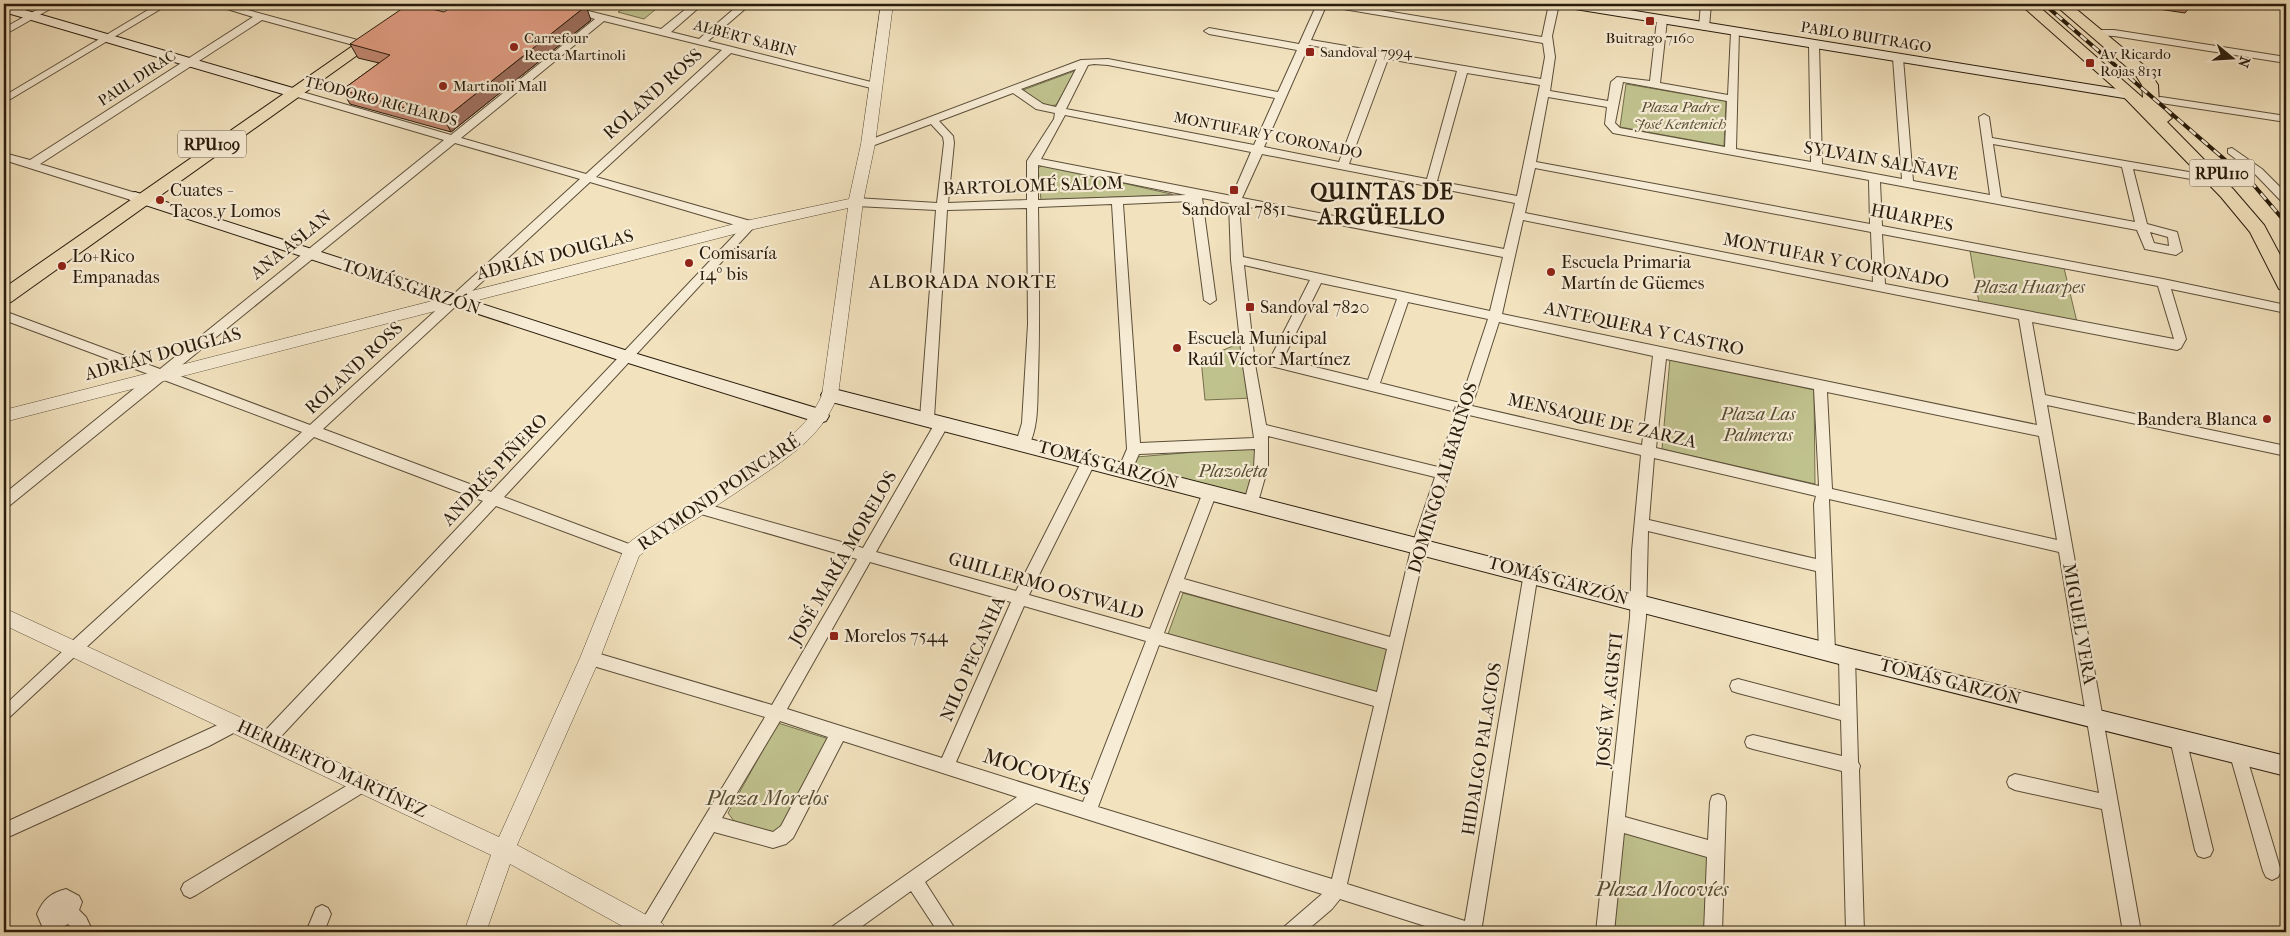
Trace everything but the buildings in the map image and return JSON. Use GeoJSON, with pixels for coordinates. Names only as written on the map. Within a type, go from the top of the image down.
{"type":"FeatureCollection","features":[{"type":"Feature","properties":{"kind":"main road","name":"RPU109"},"geometry":{"type":"LineString","coordinates":[[290,92],[412,4]]}},
{"type":"Feature","properties":{"kind":"main road","name":"RPU109"},"geometry":{"type":"LineString","coordinates":[[4,289],[139,198],[290,92],[422,4]]}},
{"type":"Feature","properties":{"kind":"main road","name":"PABLO BUITRAGO"},"geometry":{"type":"LineString","coordinates":[[1569,4],[1613,8],[1662,20],[2141,96]]}},
{"type":"Feature","properties":{"kind":"main road","name":"RPU110"},"geometry":{"type":"LineString","coordinates":[[2027,4],[2141,96],[2229,180],[2262,216],[2286,254]]}},
{"type":"Feature","properties":{"kind":"main road","name":"RPU110"},"geometry":{"type":"LineString","coordinates":[[2061,4],[2142,71],[2141,96]]}},
{"type":"Feature","properties":{"kind":"main road","name":"TEODORO RICHARDS"},"geometry":{"type":"LineString","coordinates":[[4,8],[290,92]]}},
{"type":"Feature","properties":{"kind":"main road"},"geometry":{"type":"LineString","coordinates":[[2141,96],[2214,179],[2227,184],[2251,209],[2262,216]]}},
{"type":"Feature","properties":{"kind":"main road","name":"RPU110"},"geometry":{"type":"LineString","coordinates":[[2214,179],[2258,229],[2286,284]]}},
{"type":"Feature","properties":{"kind":"main road","name":"RPU109"},"geometry":{"type":"LineString","coordinates":[[4,297],[139,198]]}},
{"type":"Feature","properties":{"kind":"main road","name":"TOMÁS GARZÓN"},"geometry":{"type":"LineString","coordinates":[[139,198],[628,357],[820,416]]}},
{"type":"Feature","properties":{"kind":"main road","name":"TOMÁS GARZÓN"},"geometry":{"type":"LineString","coordinates":[[830,395],[935,420],[1531,573],[1847,657],[2286,766]]}},
{"type":"Feature","properties":{"kind":"street"},"geometry":{"type":"LineString","coordinates":[[4,32],[54,4]]}},
{"type":"Feature","properties":{"kind":"street"},"geometry":{"type":"LineString","coordinates":[[4,100],[164,4]]}},
{"type":"Feature","properties":{"kind":"street"},"geometry":{"type":"LineString","coordinates":[[216,4],[356,43]]}},
{"type":"Feature","properties":{"kind":"street","name":"ALBERT SABIN"},"geometry":{"type":"LineString","coordinates":[[549,4],[875,86]]}},
{"type":"Feature","properties":{"kind":"street"},"geometry":{"type":"LineString","coordinates":[[663,33],[698,4]]}},
{"type":"Feature","properties":{"kind":"street"},"geometry":{"type":"LineString","coordinates":[[702,42],[742,6],[734,4]]}},
{"type":"Feature","properties":{"kind":"street","name":"RAYMOND POINCARÉ"},"geometry":{"type":"LineString","coordinates":[[474,932],[504,850],[590,658],[632,551],[644,540],[699,508],[793,445],[806,434],[820,416],[830,395],[856,202],[868,144],[887,4]]}},
{"type":"Feature","properties":{"kind":"street"},"geometry":{"type":"LineString","coordinates":[[1252,502],[1262,467],[1261,436],[1248,358],[1236,260],[1234,200],[1322,4]]}},
{"type":"Feature","properties":{"kind":"street"},"geometry":{"type":"LineString","coordinates":[[1328,4],[1546,41]]}},
{"type":"Feature","properties":{"kind":"street","name":"DOMINGO ALBARIÑOS"},"geometry":{"type":"LineString","coordinates":[[1336,891],[1419,545],[1495,316],[1508,254],[1522,201],[1545,88],[1550,57],[1546,41],[1554,4]]}},
{"type":"Feature","properties":{"kind":"street"},"geometry":{"type":"LineString","coordinates":[[1704,26],[1706,4]]}},
{"type":"Feature","properties":{"kind":"street","name":"PAUL DIRAC"},"geometry":{"type":"LineString","coordinates":[[30,165],[261,16]]}},
{"type":"Feature","properties":{"kind":"street","name":"ANA ASLAN"},"geometry":{"type":"LineString","coordinates":[[4,502],[308,254],[602,18]]}},
{"type":"Feature","properties":{"kind":"street"},"geometry":{"type":"LineString","coordinates":[[1655,85],[1662,20]]}},
{"type":"Feature","properties":{"kind":"street"},"geometry":{"type":"LineString","coordinates":[[1209,31],[1384,55],[1462,69],[1612,105],[1616,82],[1621,79],[1732,98]]}},
{"type":"Feature","properties":{"kind":"street"},"geometry":{"type":"LineString","coordinates":[[1730,151],[1736,32]]}},
{"type":"Feature","properties":{"kind":"street"},"geometry":{"type":"LineString","coordinates":[[2096,33],[2114,33],[2286,60]]}},
{"type":"Feature","properties":{"kind":"street"},"geometry":{"type":"LineString","coordinates":[[1814,45],[1817,167]]}},
{"type":"Feature","properties":{"kind":"street","name":"ROLAND ROSS"},"geometry":{"type":"LineString","coordinates":[[4,714],[453,300],[729,49]]}},
{"type":"Feature","properties":{"kind":"street"},"geometry":{"type":"LineString","coordinates":[[1343,166],[1384,55]]}},
{"type":"Feature","properties":{"kind":"street"},"geometry":{"type":"LineString","coordinates":[[1898,58],[1908,184]]}},
{"type":"Feature","properties":{"kind":"street"},"geometry":{"type":"LineString","coordinates":[[868,144],[1085,62],[1108,62],[1281,96]]}},
{"type":"Feature","properties":{"kind":"street"},"geometry":{"type":"LineString","coordinates":[[1023,443],[1029,423],[1034,324],[1033,161],[1059,119],[1060,111],[1085,62]]}},
{"type":"Feature","properties":{"kind":"street"},"geometry":{"type":"LineString","coordinates":[[1431,183],[1462,69]]}},
{"type":"Feature","properties":{"kind":"street","name":"MONTUFAR Y CORONADO"},"geometry":{"type":"LineString","coordinates":[[1014,90],[1033,105],[1060,111],[1522,201]]}},
{"type":"Feature","properties":{"kind":"street","name":"TEODORO RICHARDS"},"geometry":{"type":"LineString","coordinates":[[290,92],[750,225]]}},
{"type":"Feature","properties":{"kind":"street"},"geometry":{"type":"LineString","coordinates":[[2141,96],[2286,119]]}},
{"type":"Feature","properties":{"kind":"street","name":"SYLVAIN SALÑAVE"},"geometry":{"type":"LineString","coordinates":[[1612,105],[1610,124],[1617,131],[2143,227]]}},
{"type":"Feature","properties":{"kind":"street"},"geometry":{"type":"LineString","coordinates":[[1984,117],[1996,200]]}},
{"type":"Feature","properties":{"kind":"street","name":"JOSÉ MARÍA MORELOS"},"geometry":{"type":"LineString","coordinates":[[651,930],[711,822],[867,555],[935,420],[942,207],[949,140],[932,119]]}},
{"type":"Feature","properties":{"kind":"street"},"geometry":{"type":"LineString","coordinates":[[1987,140],[2214,179]]}},
{"type":"Feature","properties":{"kind":"street"},"geometry":{"type":"LineString","coordinates":[[2232,151],[2258,172],[2286,199]]}},
{"type":"Feature","properties":{"kind":"street","name":"TOMÁS GARZÓN"},"geometry":{"type":"LineString","coordinates":[[4,156],[139,198]]}},
{"type":"Feature","properties":{"kind":"street","name":"BARTOLOMÉ SALOM"},"geometry":{"type":"LineString","coordinates":[[1033,161],[1508,254]]}},
{"type":"Feature","properties":{"kind":"street","name":"HUARPES"},"geometry":{"type":"LineString","coordinates":[[1530,164],[2163,283],[2286,309]]}},
{"type":"Feature","properties":{"kind":"street"},"geometry":{"type":"LineString","coordinates":[[2127,165],[2143,227],[2148,246],[2176,251],[2171,233],[2143,227]]}},
{"type":"Feature","properties":{"kind":"street"},"geometry":{"type":"LineString","coordinates":[[1874,177],[1879,287]]}},
{"type":"Feature","properties":{"kind":"street","name":"BARTOLOMÉ SALOM"},"geometry":{"type":"LineString","coordinates":[[856,202],[942,207],[1210,196]]}},
{"type":"Feature","properties":{"kind":"street"},"geometry":{"type":"LineString","coordinates":[[1196,197],[1210,300]]}},
{"type":"Feature","properties":{"kind":"street"},"geometry":{"type":"LineString","coordinates":[[1117,201],[1134,449],[1125,470]]}},
{"type":"Feature","properties":{"kind":"street","name":"ADRIÁN DOUGLAS"},"geometry":{"type":"LineString","coordinates":[[4,416],[750,225],[856,202]]}},
{"type":"Feature","properties":{"kind":"street","name":"MONTUFAR Y CORONADO"},"geometry":{"type":"LineString","coordinates":[[1518,215],[2177,345],[2180,339],[2163,283]]}},
{"type":"Feature","properties":{"kind":"street","name":"ANDRÉS PIÑERO"},"geometry":{"type":"LineString","coordinates":[[267,740],[750,225]]}},
{"type":"Feature","properties":{"kind":"street","name":"ANTEQUERA Y CASTRO"},"geometry":{"type":"LineString","coordinates":[[1236,260],[1660,353],[2045,432]]}},
{"type":"Feature","properties":{"kind":"street"},"geometry":{"type":"LineString","coordinates":[[1275,362],[1317,278]]}},
{"type":"Feature","properties":{"kind":"street"},"geometry":{"type":"LineString","coordinates":[[1373,386],[1404,297]]}},
{"type":"Feature","properties":{"kind":"street"},"geometry":{"type":"LineString","coordinates":[[4,315],[159,375],[632,551]]}},
{"type":"Feature","properties":{"kind":"street","name":"MIGUEL VERA"},"geometry":{"type":"LineString","coordinates":[[2025,316],[2065,548],[2074,612],[2096,719],[2132,932]]}},
{"type":"Feature","properties":{"kind":"street","name":"JOSÉ W. AGUSTI"},"geometry":{"type":"LineString","coordinates":[[1605,932],[1618,823],[1638,617],[1642,524],[1660,353]]}},
{"type":"Feature","properties":{"kind":"street","name":"MENSAQUE DE ZARZA"},"geometry":{"type":"LineString","coordinates":[[1248,358],[1275,362],[1464,409],[2065,548]]}},
{"type":"Feature","properties":{"kind":"street"},"geometry":{"type":"LineString","coordinates":[[1820,385],[1826,484],[1821,504],[1826,651]]}},
{"type":"Feature","properties":{"kind":"street"},"geometry":{"type":"LineString","coordinates":[[2040,399],[2286,451]]}},
{"type":"Feature","properties":{"kind":"street"},"geometry":{"type":"LineString","coordinates":[[1134,449],[1261,436],[1443,474]]}},
{"type":"Feature","properties":{"kind":"street","name":"NILO PECANHA"},"geometry":{"type":"LineString","coordinates":[[946,766],[1020,598],[1089,460]]}},
{"type":"Feature","properties":{"kind":"street"},"geometry":{"type":"LineString","coordinates":[[1088,812],[1210,492]]}},
{"type":"Feature","properties":{"kind":"street","name":"GUILLERMO OSTWALD"},"geometry":{"type":"LineString","coordinates":[[699,508],[1382,701]]}},
{"type":"Feature","properties":{"kind":"street"},"geometry":{"type":"LineString","coordinates":[[1642,524],[1823,567]]}},
{"type":"Feature","properties":{"kind":"street","name":"HIDALGO PALACIOS"},"geometry":{"type":"LineString","coordinates":[[1471,932],[1531,573]]}},
{"type":"Feature","properties":{"kind":"street"},"geometry":{"type":"LineString","coordinates":[[1175,583],[1396,645]]}},
{"type":"Feature","properties":{"kind":"street","name":"HERIBERTO MARTÍNEZ"},"geometry":{"type":"LineString","coordinates":[[4,616],[504,850],[651,930]]}},
{"type":"Feature","properties":{"kind":"street"},"geometry":{"type":"LineString","coordinates":[[1847,657],[1852,766],[1855,932]]}},
{"type":"Feature","properties":{"kind":"street","name":"MOCOVÍES"},"geometry":{"type":"LineString","coordinates":[[590,658],[776,713],[1471,932]]}},
{"type":"Feature","properties":{"kind":"street"},"geometry":{"type":"LineString","coordinates":[[1738,686],[1850,715]]}},
{"type":"Feature","properties":{"kind":"street"},"geometry":{"type":"LineString","coordinates":[[4,831],[204,741],[234,724]]}},
{"type":"Feature","properties":{"kind":"street"},"geometry":{"type":"LineString","coordinates":[[711,822],[773,840],[780,838],[786,832],[838,734]]}},
{"type":"Feature","properties":{"kind":"street"},"geometry":{"type":"LineString","coordinates":[[2178,739],[2204,850]]}},
{"type":"Feature","properties":{"kind":"street"},"geometry":{"type":"LineString","coordinates":[[1753,742],[1852,766]]}},
{"type":"Feature","properties":{"kind":"street"},"geometry":{"type":"LineString","coordinates":[[2238,755],[2272,871]]}},
{"type":"Feature","properties":{"kind":"street"},"geometry":{"type":"LineString","coordinates":[[2015,782],[2110,803]]}},
{"type":"Feature","properties":{"kind":"street"},"geometry":{"type":"LineString","coordinates":[[190,889],[363,784]]}},
{"type":"Feature","properties":{"kind":"street"},"geometry":{"type":"LineString","coordinates":[[839,932],[1033,795]]}},
{"type":"Feature","properties":{"kind":"street"},"geometry":{"type":"LineString","coordinates":[[1713,932],[1718,802]]}},
{"type":"Feature","properties":{"kind":"street"},"geometry":{"type":"LineString","coordinates":[[1618,823],[1716,850]]}},
{"type":"Feature","properties":{"kind":"street"},"geometry":{"type":"LineString","coordinates":[[914,880],[948,932]]}},
{"type":"Feature","properties":{"kind":"street"},"geometry":{"type":"LineString","coordinates":[[1291,932],[1326,903],[1336,891]]}},
{"type":"Feature","properties":{"kind":"street"},"geometry":{"type":"LineString","coordinates":[[69,913],[80,923],[84,932]]}},
{"type":"Feature","properties":{"kind":"street"},"geometry":{"type":"LineString","coordinates":[[315,932],[322,914]]}},
{"type":"Feature","properties":{"kind":"green space"},"geometry":{"type":"Polygon","coordinates":[[[629,4],[662,4],[644,19],[618,12],[629,4]]]}},
{"type":"Feature","properties":{"kind":"green space"},"geometry":{"type":"Polygon","coordinates":[[[1077,70],[1056,105],[1042,104],[1023,90],[1077,70]]]}},
{"type":"Feature","properties":{"kind":"green space","name":"Plaza Padre José Kentenich"},"geometry":{"type":"Polygon","coordinates":[[[1626,84],[1726,101],[1724,146],[1620,127],[1626,84]]]}},
{"type":"Feature","properties":{"kind":"green space"},"geometry":{"type":"Polygon","coordinates":[[[1043,165],[1173,195],[1041,200],[1038,168],[1043,165]]]}},
{"type":"Feature","properties":{"kind":"green space","name":"Plaza Huarpes"},"geometry":{"type":"Polygon","coordinates":[[[1970,251],[2064,268],[2077,322],[1979,303],[1970,251]]]}},
{"type":"Feature","properties":{"kind":"green space"},"geometry":{"type":"Polygon","coordinates":[[[1248,340],[1253,398],[1205,400],[1201,359],[1248,340]]]}},
{"type":"Feature","properties":{"kind":"green space","name":"Plaza Las Palmeras"},"geometry":{"type":"Polygon","coordinates":[[[1670,358],[1814,390],[1815,484],[1662,449],[1670,358]]]}},
{"type":"Feature","properties":{"kind":"green space","name":"Plazoleta"},"geometry":{"type":"Polygon","coordinates":[[[1255,447],[1256,462],[1249,497],[1131,469],[1136,457],[1255,447]]]}},
{"type":"Feature","properties":{"kind":"green space"},"geometry":{"type":"Polygon","coordinates":[[[1183,593],[1394,651],[1383,696],[1168,634],[1183,593]]]}},
{"type":"Feature","properties":{"kind":"green space","name":"Plaza Morelos"},"geometry":{"type":"Polygon","coordinates":[[[778,723],[829,739],[782,830],[773,832],[734,821],[728,813],[778,723]]]}},
{"type":"Feature","properties":{"kind":"green space","name":"Plaza Mocovíes"},"geometry":{"type":"Polygon","coordinates":[[[1624,832],[1708,857],[1704,932],[1614,932],[1624,832]]]}},
{"type":"Feature","properties":{"kind":"railway"},"geometry":{"type":"LineString","coordinates":[[2044,4],[2252,183],[2286,223]]}},
{"type":"Feature","properties":{"kind":"place","name":"Buitrago 7160"},"geometry":{"type":"Point","coordinates":[1650,21]}},
{"type":"Feature","properties":{"kind":"place","name":"Carrefour Recta Martinoli"},"geometry":{"type":"Point","coordinates":[514,47]}},
{"type":"Feature","properties":{"kind":"place","name":"Sandoval 7994"},"geometry":{"type":"Point","coordinates":[1310,52]}},
{"type":"Feature","properties":{"kind":"place","name":"Av Ricardo Rojas 8131"},"geometry":{"type":"Point","coordinates":[2090,63]}},
{"type":"Feature","properties":{"kind":"place","name":"Martinoli Mall"},"geometry":{"type":"Point","coordinates":[443,86]}},
{"type":"Feature","properties":{"kind":"place","name":"Sandoval 7851"},"geometry":{"type":"Point","coordinates":[1234,190]}},
{"type":"Feature","properties":{"kind":"place","name":"Cuates - Tacos y Lomos"},"geometry":{"type":"Point","coordinates":[160,200]}},
{"type":"Feature","properties":{"kind":"place","name":"Comisaría 14º bis"},"geometry":{"type":"Point","coordinates":[689,263]}},
{"type":"Feature","properties":{"kind":"place","name":"Lo+Rico Empanadas"},"geometry":{"type":"Point","coordinates":[62,266]}},
{"type":"Feature","properties":{"kind":"place","name":"Escuela Primaria Martín de Güemes"},"geometry":{"type":"Point","coordinates":[1551,272]}},
{"type":"Feature","properties":{"kind":"place","name":"Sandoval 7820"},"geometry":{"type":"Point","coordinates":[1250,307]}},
{"type":"Feature","properties":{"kind":"place","name":"Escuela Municipal Raúl Víctor Martínez"},"geometry":{"type":"Point","coordinates":[1177,348]}},
{"type":"Feature","properties":{"kind":"place","name":"Bandera Blanca"},"geometry":{"type":"Point","coordinates":[2267,419]}},
{"type":"Feature","properties":{"kind":"place","name":"Morelos 7544"},"geometry":{"type":"Point","coordinates":[834,636]}},
{"type":"Feature","properties":{"kind":"district","name":"QUINTAS DE ARGÜELLO"},"geometry":{"type":"Point","coordinates":[1382,204]}},
{"type":"Feature","properties":{"kind":"district","name":"ALBORADA NORTE"},"geometry":{"type":"Point","coordinates":[963,282]}}]}
